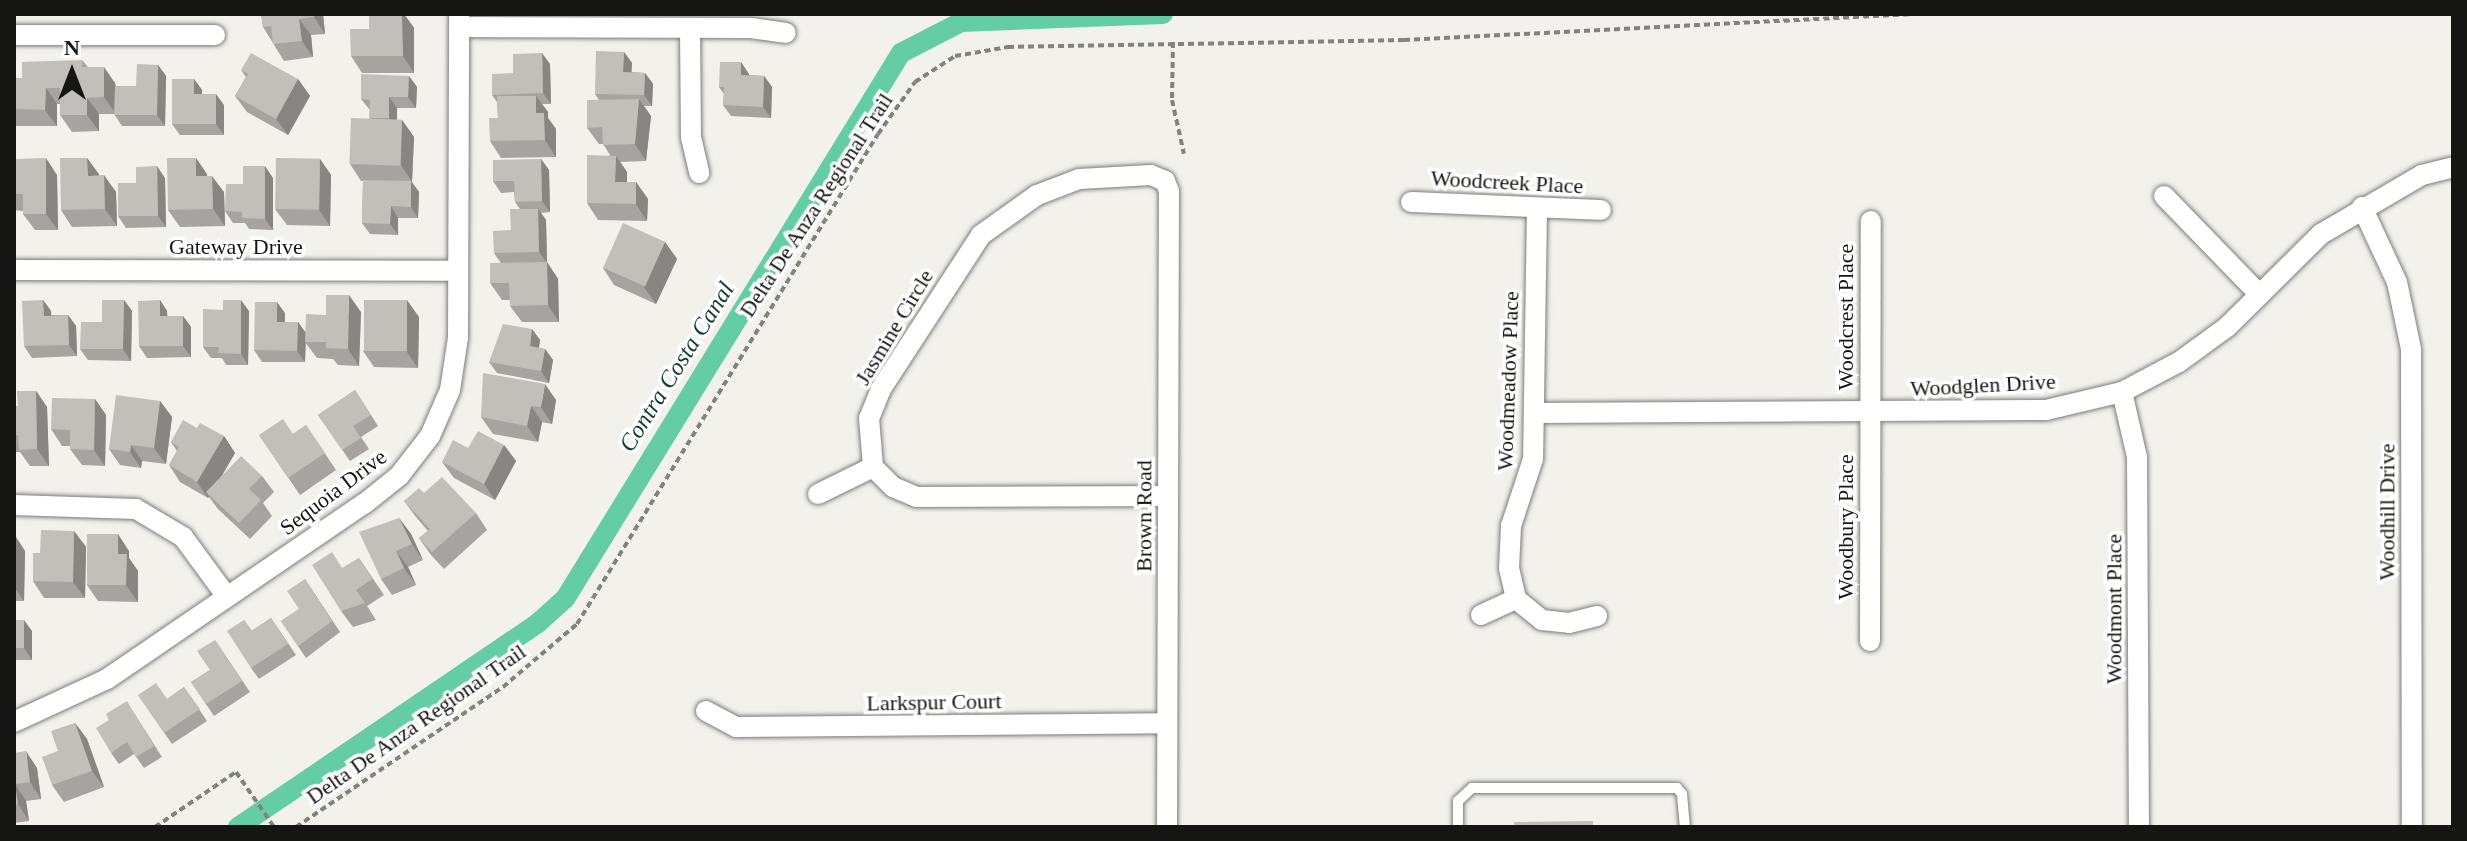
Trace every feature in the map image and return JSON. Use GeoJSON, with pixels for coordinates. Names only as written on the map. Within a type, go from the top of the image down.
{"type":"FeatureCollection","features":[{"type":"Feature","properties":{"kind":"street"},"geometry":{"type":"LineString","coordinates":[[459,21],[786,33]]}},
{"type":"Feature","properties":{"kind":"street","name":"Sequoia Drive"},"geometry":{"type":"LineString","coordinates":[[14,722],[107,679],[384,490],[417,455],[442,413],[456,364],[459,21]]}},
{"type":"Feature","properties":{"kind":"street"},"geometry":{"type":"LineString","coordinates":[[690,28],[691,137],[699,173]]}},
{"type":"Feature","properties":{"kind":"street"},"geometry":{"type":"LineString","coordinates":[[14,35],[215,35]]}},
{"type":"Feature","properties":{"kind":"street","name":"Woodglen Drive"},"geometry":{"type":"LineString","coordinates":[[1535,413],[2046,410],[2122,392],[2179,362],[2227,327],[2257,292],[2321,234],[2362,207],[2422,175],[2453,167]]}},
{"type":"Feature","properties":{"kind":"street","name":"Jasmine Circle"},"geometry":{"type":"LineString","coordinates":[[873,467],[869,418],[881,389],[959,266],[997,220],[1037,195],[1079,179],[1151,175],[1165,181],[1170,205]]}},
{"type":"Feature","properties":{"kind":"street"},"geometry":{"type":"LineString","coordinates":[[2164,196],[2257,292]]}},
{"type":"Feature","properties":{"kind":"street","name":"Woodcreek Place"},"geometry":{"type":"LineString","coordinates":[[1411,202],[1507,202],[1537,209],[1601,210]]}},
{"type":"Feature","properties":{"kind":"street","name":"Brown Road"},"geometry":{"type":"LineString","coordinates":[[1167,827],[1170,205]]}},
{"type":"Feature","properties":{"kind":"street","name":"Woodhill Drive"},"geometry":{"type":"LineString","coordinates":[[2362,207],[2397,282],[2411,349],[2412,827]]}},
{"type":"Feature","properties":{"kind":"street","name":"Woodmeadow Place"},"geometry":{"type":"LineString","coordinates":[[1516,599],[1509,568],[1511,526],[1529,481],[1535,413],[1537,209]]}},
{"type":"Feature","properties":{"kind":"street","name":"Woodcrest Place"},"geometry":{"type":"LineString","coordinates":[[1869,413],[1871,221]]}},
{"type":"Feature","properties":{"kind":"street","name":"Gateway Drive"},"geometry":{"type":"LineString","coordinates":[[14,270],[458,271]]}},
{"type":"Feature","properties":{"kind":"street","name":"Woodmont Place"},"geometry":{"type":"LineString","coordinates":[[2122,392],[2137,457],[2139,827]]}},
{"type":"Feature","properties":{"kind":"street","name":"Woodbury Place"},"geometry":{"type":"LineString","coordinates":[[1869,413],[1870,641]]}},
{"type":"Feature","properties":{"kind":"street"},"geometry":{"type":"LineString","coordinates":[[818,494],[873,467],[893,487],[916,497],[1168,496]]}},
{"type":"Feature","properties":{"kind":"street"},"geometry":{"type":"LineString","coordinates":[[14,505],[111,505],[160,519],[199,555],[227,597]]}},
{"type":"Feature","properties":{"kind":"street"},"geometry":{"type":"LineString","coordinates":[[1481,615],[1516,599],[1542,620],[1569,623],[1597,616]]}},
{"type":"Feature","properties":{"kind":"street","name":"Larkspur Court"},"geometry":{"type":"LineString","coordinates":[[706,711],[736,727],[1167,723]]}},
{"type":"Feature","properties":{"kind":"lane"},"geometry":{"type":"LineString","coordinates":[[1458,827],[1458,801],[1472,788],[1677,788],[1682,794],[1685,827]]}},
{"type":"Feature","properties":{"kind":"path","name":"Delta De Anza Regional Trail"},"geometry":{"type":"LineString","coordinates":[[296,827],[503,687],[577,624],[777,293],[915,82],[955,56],[1008,47],[1404,40],[1914,14]]}},
{"type":"Feature","properties":{"kind":"path"},"geometry":{"type":"LineString","coordinates":[[1173,42],[1172,100],[1184,154]]}},
{"type":"Feature","properties":{"kind":"path"},"geometry":{"type":"LineString","coordinates":[[155,827],[236,772],[274,827]]}},
{"type":"Feature","properties":{"kind":"building"},"geometry":{"type":"Polygon","coordinates":[[[261,14],[313,14],[314,17],[299,19],[302,41],[273,44],[271,26],[263,27],[261,14]]]}},
{"type":"Feature","properties":{"kind":"building"},"geometry":{"type":"Polygon","coordinates":[[[369,14],[402,14],[403,56],[351,56],[350,29],[369,29],[369,14]]]}},
{"type":"Feature","properties":{"kind":"building"},"geometry":{"type":"Polygon","coordinates":[[[596,51],[624,52],[623,72],[645,73],[644,95],[595,94],[596,51]]]}},
{"type":"Feature","properties":{"kind":"building"},"geometry":{"type":"Polygon","coordinates":[[[251,53],[298,79],[276,119],[235,96],[248,74],[241,70],[251,53]]]}},
{"type":"Feature","properties":{"kind":"building"},"geometry":{"type":"Polygon","coordinates":[[[542,53],[543,93],[492,95],[492,74],[513,73],[513,54],[542,53]]]}},
{"type":"Feature","properties":{"kind":"building"},"geometry":{"type":"Polygon","coordinates":[[[82,60],[82,67],[104,67],[104,97],[87,98],[87,115],[60,115],[60,88],[46,88],[45,110],[14,109],[14,78],[22,78],[22,62],[82,60]]]}},
{"type":"Feature","properties":{"kind":"building"},"geometry":{"type":"Polygon","coordinates":[[[720,62],[741,62],[741,75],[764,76],[763,107],[723,105],[724,87],[719,87],[720,62]]]}},
{"type":"Feature","properties":{"kind":"building"},"geometry":{"type":"Polygon","coordinates":[[[137,64],[158,65],[157,115],[114,115],[115,86],[136,86],[137,64]]]}},
{"type":"Feature","properties":{"kind":"building"},"geometry":{"type":"Polygon","coordinates":[[[361,74],[409,76],[408,97],[389,97],[389,118],[369,118],[370,100],[361,99],[361,74]]]}},
{"type":"Feature","properties":{"kind":"building"},"geometry":{"type":"Polygon","coordinates":[[[172,79],[194,79],[194,94],[216,94],[216,124],[172,124],[172,79]]]}},
{"type":"Feature","properties":{"kind":"building"},"geometry":{"type":"Polygon","coordinates":[[[497,96],[536,96],[536,113],[544,113],[545,140],[490,141],[489,118],[498,118],[497,96]]]}},
{"type":"Feature","properties":{"kind":"building"},"geometry":{"type":"Polygon","coordinates":[[[639,99],[635,144],[603,145],[602,127],[587,128],[587,100],[639,99]]]}},
{"type":"Feature","properties":{"kind":"building"},"geometry":{"type":"Polygon","coordinates":[[[351,118],[402,120],[400,166],[349,164],[351,118]]]}},
{"type":"Feature","properties":{"kind":"building"},"geometry":{"type":"Polygon","coordinates":[[[587,155],[616,156],[615,182],[636,182],[636,204],[587,203],[587,155]]]}},
{"type":"Feature","properties":{"kind":"building"},"geometry":{"type":"Polygon","coordinates":[[[46,158],[46,214],[23,214],[23,194],[14,194],[15,159],[46,158]]]}},
{"type":"Feature","properties":{"kind":"building"},"geometry":{"type":"Polygon","coordinates":[[[60,158],[87,158],[88,176],[104,175],[105,209],[61,210],[60,158]]]}},
{"type":"Feature","properties":{"kind":"building"},"geometry":{"type":"Polygon","coordinates":[[[167,158],[196,158],[196,176],[212,176],[213,209],[168,210],[167,158]]]}},
{"type":"Feature","properties":{"kind":"building"},"geometry":{"type":"Polygon","coordinates":[[[276,158],[320,159],[319,210],[275,209],[276,158]]]}},
{"type":"Feature","properties":{"kind":"building"},"geometry":{"type":"Polygon","coordinates":[[[541,159],[542,201],[515,202],[514,181],[493,181],[493,160],[541,159]]]}},
{"type":"Feature","properties":{"kind":"building"},"geometry":{"type":"Polygon","coordinates":[[[157,166],[158,216],[118,216],[118,183],[136,183],[136,167],[157,166]]]}},
{"type":"Feature","properties":{"kind":"building"},"geometry":{"type":"Polygon","coordinates":[[[243,166],[265,166],[265,219],[242,218],[242,212],[225,211],[226,184],[243,184],[243,166]]]}},
{"type":"Feature","properties":{"kind":"building"},"geometry":{"type":"Polygon","coordinates":[[[363,180],[411,181],[411,207],[391,206],[390,224],[362,223],[363,180]]]}},
{"type":"Feature","properties":{"kind":"building"},"geometry":{"type":"Polygon","coordinates":[[[510,209],[538,209],[539,252],[494,253],[493,231],[511,230],[510,209]]]}},
{"type":"Feature","properties":{"kind":"building"},"geometry":{"type":"Polygon","coordinates":[[[623,223],[665,242],[645,286],[603,268],[623,223]]]}},
{"type":"Feature","properties":{"kind":"building"},"geometry":{"type":"Polygon","coordinates":[[[547,262],[548,305],[510,306],[509,283],[490,283],[490,263],[547,262]]]}},
{"type":"Feature","properties":{"kind":"building"},"geometry":{"type":"Polygon","coordinates":[[[326,295],[349,295],[348,349],[326,348],[326,342],[305,342],[306,314],[326,315],[326,295]]]}},
{"type":"Feature","properties":{"kind":"building"},"geometry":{"type":"Polygon","coordinates":[[[43,300],[44,316],[68,315],[69,345],[24,346],[22,301],[43,300]]]}},
{"type":"Feature","properties":{"kind":"building"},"geometry":{"type":"Polygon","coordinates":[[[102,300],[124,300],[123,349],[80,349],[81,322],[102,322],[102,300]]]}},
{"type":"Feature","properties":{"kind":"building"},"geometry":{"type":"Polygon","coordinates":[[[160,300],[160,316],[183,316],[183,346],[139,346],[138,301],[160,300]]]}},
{"type":"Feature","properties":{"kind":"building"},"geometry":{"type":"Polygon","coordinates":[[[223,300],[241,300],[241,354],[218,353],[219,347],[203,347],[203,309],[223,310],[223,300]]]}},
{"type":"Feature","properties":{"kind":"building"},"geometry":{"type":"Polygon","coordinates":[[[364,300],[407,300],[407,351],[364,351],[364,300]]]}},
{"type":"Feature","properties":{"kind":"building"},"geometry":{"type":"Polygon","coordinates":[[[255,302],[277,302],[277,322],[298,322],[297,351],[254,350],[255,302]]]}},
{"type":"Feature","properties":{"kind":"building"},"geometry":{"type":"Polygon","coordinates":[[[503,324],[532,329],[530,346],[545,349],[541,371],[489,362],[503,324]]]}},
{"type":"Feature","properties":{"kind":"building"},"geometry":{"type":"Polygon","coordinates":[[[483,373],[545,384],[541,407],[531,406],[527,426],[481,417],[483,373]]]}},
{"type":"Feature","properties":{"kind":"building"},"geometry":{"type":"Polygon","coordinates":[[[355,390],[371,415],[353,426],[361,438],[342,450],[318,415],[355,390]]]}},
{"type":"Feature","properties":{"kind":"building"},"geometry":{"type":"Polygon","coordinates":[[[17,391],[36,391],[37,449],[19,450],[18,435],[14,436],[17,391]]]}},
{"type":"Feature","properties":{"kind":"building"},"geometry":{"type":"Polygon","coordinates":[[[116,395],[160,401],[154,448],[131,445],[130,452],[109,449],[116,395]]]}},
{"type":"Feature","properties":{"kind":"building"},"geometry":{"type":"Polygon","coordinates":[[[52,398],[95,399],[94,450],[70,449],[70,430],[51,429],[52,398]]]}},
{"type":"Feature","properties":{"kind":"building"},"geometry":{"type":"Polygon","coordinates":[[[283,419],[293,434],[306,425],[325,453],[288,478],[259,435],[283,419]]]}},
{"type":"Feature","properties":{"kind":"building"},"geometry":{"type":"Polygon","coordinates":[[[183,420],[197,428],[200,423],[224,436],[197,482],[169,465],[179,447],[171,442],[183,420]]]}},
{"type":"Feature","properties":{"kind":"building"},"geometry":{"type":"Polygon","coordinates":[[[478,431],[504,445],[484,484],[442,462],[453,440],[468,448],[478,431]]]}},
{"type":"Feature","properties":{"kind":"building"},"geometry":{"type":"Polygon","coordinates":[[[241,456],[262,476],[249,489],[261,500],[239,523],[206,492],[241,456]]]}},
{"type":"Feature","properties":{"kind":"building"},"geometry":{"type":"Polygon","coordinates":[[[442,477],[476,513],[432,552],[419,538],[430,529],[404,501],[419,488],[424,493],[442,477]]]}},
{"type":"Feature","properties":{"kind":"building"},"geometry":{"type":"Polygon","coordinates":[[[399,518],[412,544],[396,551],[404,568],[381,579],[359,532],[399,518]]]}},
{"type":"Feature","properties":{"kind":"building"},"geometry":{"type":"Polygon","coordinates":[[[41,530],[74,531],[73,582],[33,581],[33,553],[40,553],[41,530]]]}},
{"type":"Feature","properties":{"kind":"building"},"geometry":{"type":"Polygon","coordinates":[[[87,534],[118,534],[118,554],[127,554],[126,585],[87,585],[87,534]]]}},
{"type":"Feature","properties":{"kind":"building"},"geometry":{"type":"Polygon","coordinates":[[[332,552],[342,568],[359,558],[372,579],[356,590],[365,603],[341,611],[312,565],[332,552]]]}},
{"type":"Feature","properties":{"kind":"building"},"geometry":{"type":"Polygon","coordinates":[[[305,579],[332,621],[298,646],[281,621],[299,609],[287,591],[305,579]]]}},
{"type":"Feature","properties":{"kind":"building"},"geometry":{"type":"Polygon","coordinates":[[[271,618],[288,644],[251,668],[227,631],[244,620],[251,631],[271,618]]]}},
{"type":"Feature","properties":{"kind":"building"},"geometry":{"type":"Polygon","coordinates":[[[14,620],[24,620],[24,648],[14,648],[14,620]]]}},
{"type":"Feature","properties":{"kind":"building"},"geometry":{"type":"Polygon","coordinates":[[[215,640],[242,681],[206,704],[191,682],[210,670],[197,651],[215,640]]]}},
{"type":"Feature","properties":{"kind":"building"},"geometry":{"type":"Polygon","coordinates":[[[156,683],[167,699],[184,687],[200,709],[164,733],[138,695],[156,683]]]}},
{"type":"Feature","properties":{"kind":"building"},"geometry":{"type":"Polygon","coordinates":[[[127,701],[154,746],[136,757],[127,742],[111,753],[96,728],[109,720],[106,714],[127,701]]]}},
{"type":"Feature","properties":{"kind":"building"},"geometry":{"type":"Polygon","coordinates":[[[75,723],[92,771],[52,785],[42,757],[58,751],[51,731],[75,723]]]}},
{"type":"Feature","properties":{"kind":"building"},"geometry":{"type":"Polygon","coordinates":[[[26,751],[30,782],[15,784],[18,804],[14,805],[14,753],[26,751]]]}},
{"type":"Feature","properties":{"kind":"building"},"geometry":{"type":"Polygon","coordinates":[[[1593,821],[1593,827],[1515,827],[1514,822],[1593,821]]]}},
{"type":"Feature","properties":{"kind":"waterway","name":"Contra Costa Canal"},"geometry":{"type":"LineString","coordinates":[[238,827],[538,623],[565,599],[901,53],[961,22],[1163,14]]}}]}
